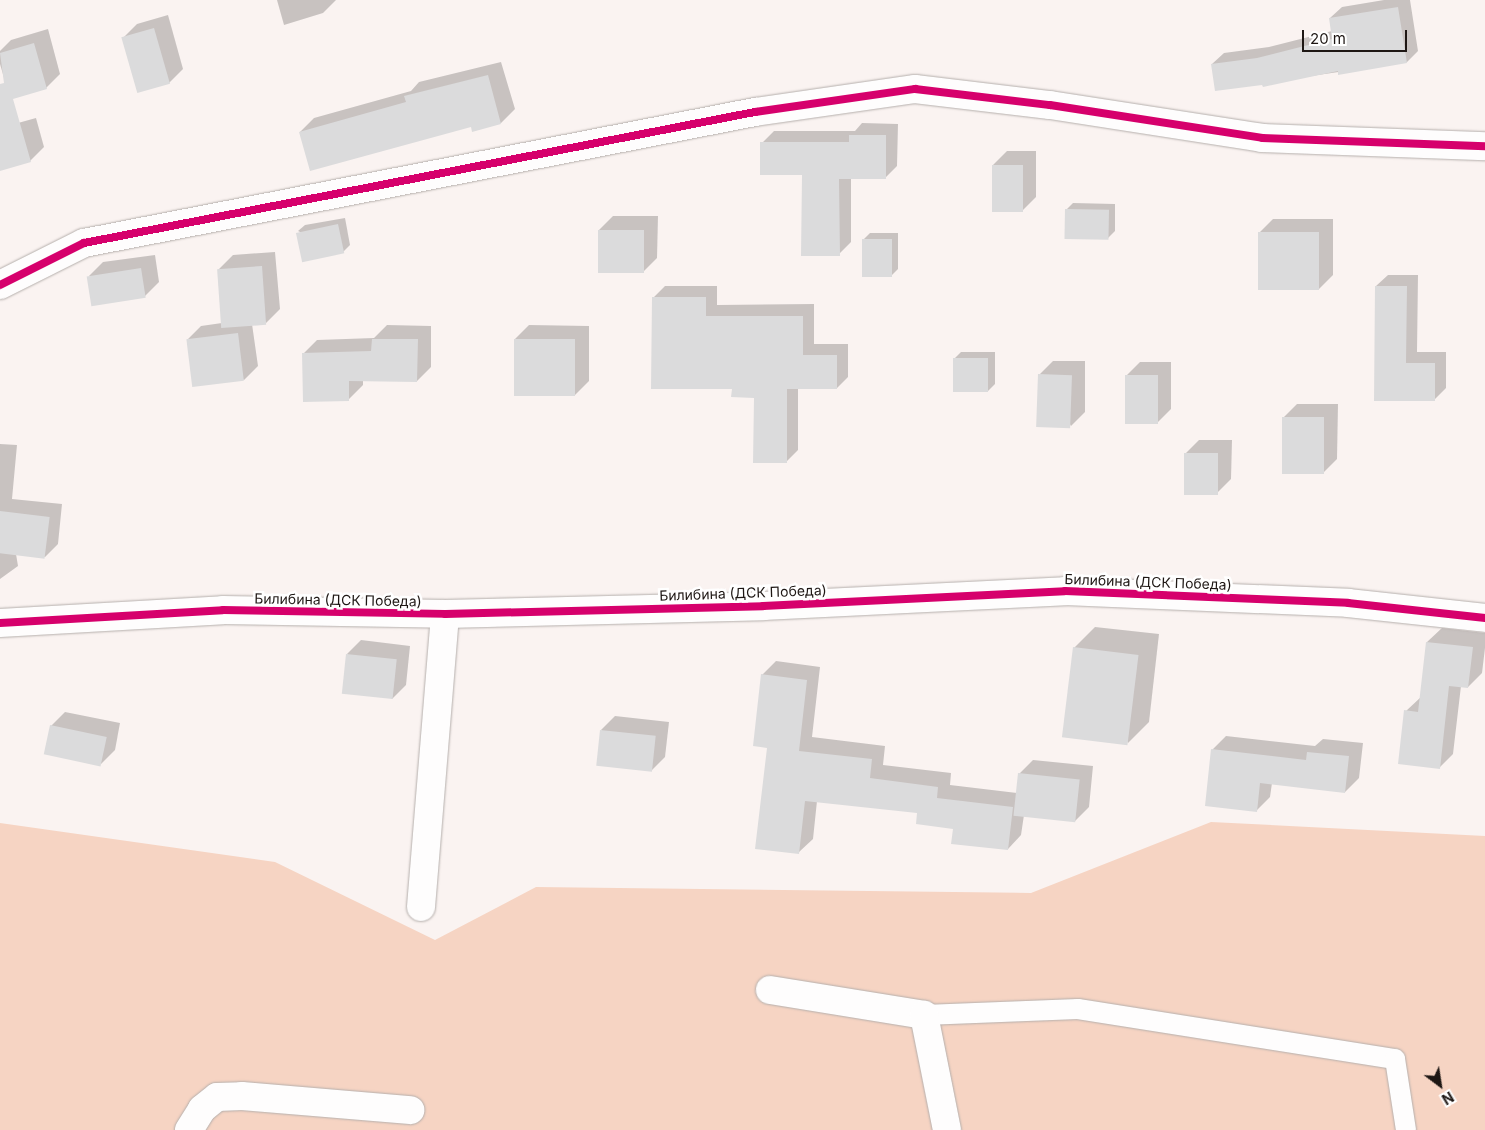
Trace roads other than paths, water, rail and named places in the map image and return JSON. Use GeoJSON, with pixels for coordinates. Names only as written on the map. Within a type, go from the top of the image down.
{"type":"FeatureCollection","features":[{"type":"Feature","properties":{"kind":"street"},"geometry":{"type":"LineString","coordinates":[[0,285],[84,243],[755,112],[916,89],[1050,105],[1262,138],[1485,146]]}},
{"type":"Feature","properties":{"kind":"street","name":"Билибина (ДСК Победа)"},"geometry":{"type":"LineString","coordinates":[[0,623],[223,610],[445,614],[762,606],[1065,591],[1348,603],[1485,618]]}},
{"type":"Feature","properties":{"kind":"street"},"geometry":{"type":"LineString","coordinates":[[421,907],[445,614]]}},
{"type":"Feature","properties":{"kind":"street"},"geometry":{"type":"LineString","coordinates":[[770,990],[924,1015],[947,1130]]}},
{"type":"Feature","properties":{"kind":"street"},"geometry":{"type":"LineString","coordinates":[[189,1130],[202,1109],[217,1097],[242,1096],[410,1110]]}},
{"type":"Feature","properties":{"kind":"lane"},"geometry":{"type":"LineString","coordinates":[[924,1015],[1078,1009],[1395,1059],[1406,1130]]}}]}
